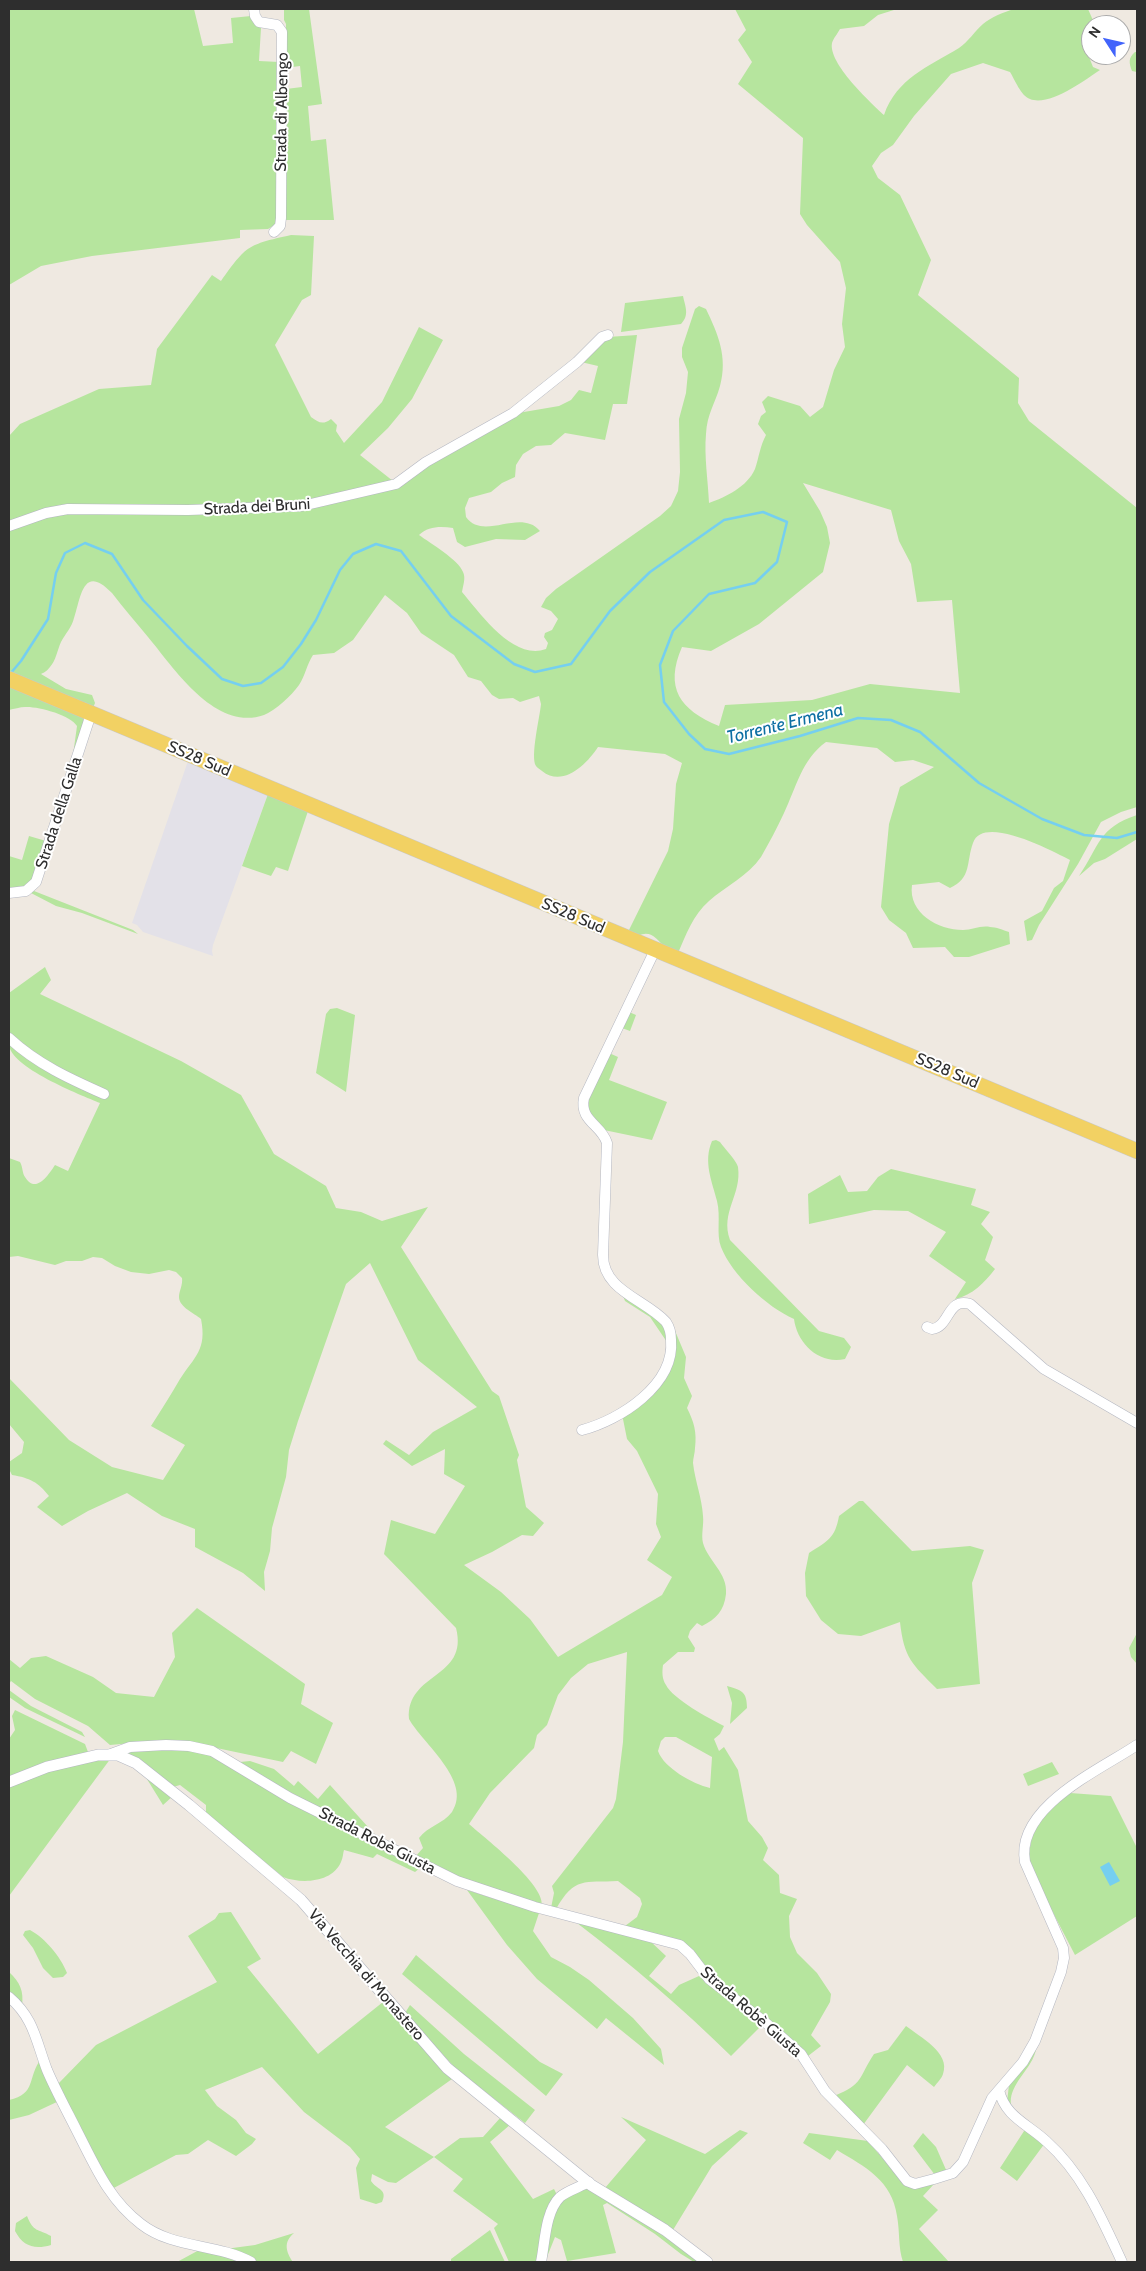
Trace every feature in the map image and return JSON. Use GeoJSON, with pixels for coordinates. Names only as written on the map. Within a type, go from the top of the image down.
{"type":"FeatureCollection","features":[{"type":"Feature","properties":{"kind":"main road","name":"SS28 Sud"},"geometry":{"type":"LineString","coordinates":[[9,679],[1137,1150]]}},
{"type":"Feature","properties":{"kind":"street","name":"Strada di Albengo"},"geometry":{"type":"LineString","coordinates":[[254,9],[255,16],[259,22],[277,25],[282,32],[282,218],[280,226],[274,232]]}},
{"type":"Feature","properties":{"kind":"street","name":"Strada dei Bruni"},"geometry":{"type":"LineString","coordinates":[[9,526],[46,513],[68,509],[188,510],[302,506],[396,484],[426,462],[512,413],[565,372],[601,338],[608,335]]}},
{"type":"Feature","properties":{"kind":"street","name":"Strada della Galla"},"geometry":{"type":"LineString","coordinates":[[9,893],[26,891],[36,882],[91,714]]}},
{"type":"Feature","properties":{"kind":"street"},"geometry":{"type":"LineString","coordinates":[[582,1430],[605,1421],[647,1393],[663,1373],[671,1353],[670,1331],[666,1322],[616,1285],[605,1271],[603,1255],[607,1144],[603,1134],[586,1117],[583,1106],[584,1098],[655,950]]}},
{"type":"Feature","properties":{"kind":"street"},"geometry":{"type":"LineString","coordinates":[[9,1038],[34,1059],[55,1072],[104,1094]]}},
{"type":"Feature","properties":{"kind":"street"},"geometry":{"type":"LineString","coordinates":[[927,1327],[932,1329],[938,1328],[956,1304],[962,1302],[970,1304],[1044,1369],[1137,1423]]}},
{"type":"Feature","properties":{"kind":"street","name":"Strada Robè Giusta"},"geometry":{"type":"LineString","coordinates":[[111,1754],[125,1748],[166,1745],[189,1746],[212,1752],[290,1798],[457,1881],[535,1908],[680,1945],[690,1954],[704,1975],[771,2027],[801,2054],[825,2091],[882,2149],[909,2182],[914,2184],[956,2171],[965,2158],[989,2103],[1023,2062],[1035,2041],[1059,1980],[1064,1958],[1061,1942],[1025,1862],[1025,1848],[1029,1833],[1041,1813],[1054,1799],[1137,1745]]}},
{"type":"Feature","properties":{"kind":"street","name":"Via Vecchia di Monastero"},"geometry":{"type":"LineString","coordinates":[[9,1782],[62,1762],[93,1755],[111,1754],[123,1757],[139,1765],[288,1888],[308,1907],[444,2065],[588,2182],[665,2230],[707,2262]]}},
{"type":"Feature","properties":{"kind":"street"},"geometry":{"type":"LineString","coordinates":[[9,1997],[28,2018],[47,2070],[62,2103],[103,2183],[120,2204],[140,2224],[162,2237],[223,2251],[251,2262]]}},
{"type":"Feature","properties":{"kind":"street"},"geometry":{"type":"LineString","coordinates":[[998,2090],[1005,2108],[1049,2143],[1080,2180],[1122,2262]]}},
{"type":"Feature","properties":{"kind":"street"},"geometry":{"type":"LineString","coordinates":[[541,2262],[549,2220],[556,2203],[562,2196],[588,2182]]}},
{"type":"Feature","properties":{"kind":"shaded area"},"geometry":{"type":"Polygon","coordinates":[[[188,761],[268,794],[213,945],[213,956],[143,932],[137,925],[132,923],[188,761]]]}},
{"type":"Feature","properties":{"kind":"green space"},"geometry":{"type":"Polygon","coordinates":[[[9,9],[194,9],[203,46],[233,43],[231,18],[251,16],[256,25],[261,28],[259,61],[279,62],[278,215],[276,224],[268,229],[240,230],[240,238],[92,256],[41,266],[9,285],[9,9]]]}},
{"type":"Feature","properties":{"kind":"green space"},"geometry":{"type":"Polygon","coordinates":[[[284,9],[309,9],[322,104],[308,106],[311,141],[326,139],[334,220],[286,220],[286,89],[302,87],[300,66],[285,68],[286,24],[284,9]]]}},
{"type":"Feature","properties":{"kind":"green space"},"geometry":{"type":"Polygon","coordinates":[[[735,9],[897,9],[878,15],[864,26],[840,29],[832,43],[836,61],[843,71],[860,92],[884,115],[890,102],[905,83],[925,68],[959,48],[983,24],[1002,13],[1014,9],[1088,9],[1091,15],[1081,15],[1081,65],[1092,65],[1100,70],[1057,96],[1038,100],[1030,99],[1024,95],[1010,72],[983,63],[951,74],[914,116],[893,145],[881,153],[872,166],[878,178],[900,195],[931,260],[918,295],[1019,378],[1018,403],[1029,421],[1137,508],[1137,807],[1121,812],[1101,822],[1078,864],[1039,925],[1032,940],[1027,941],[1024,921],[1042,911],[1054,888],[1063,881],[1070,860],[1049,849],[1018,837],[990,832],[979,835],[973,843],[967,869],[957,884],[950,888],[939,882],[912,885],[912,895],[920,912],[935,923],[944,927],[963,930],[983,927],[997,928],[1009,932],[1010,944],[969,957],[954,957],[945,947],[913,948],[906,933],[889,920],[881,907],[889,824],[900,787],[934,767],[913,760],[895,762],[877,748],[826,742],[805,765],[781,819],[761,857],[750,870],[703,907],[690,926],[678,953],[666,948],[650,935],[643,934],[638,936],[628,932],[668,851],[673,829],[676,784],[682,763],[665,754],[598,747],[588,760],[574,772],[558,777],[550,776],[537,767],[534,761],[541,704],[539,696],[520,702],[513,698],[499,699],[492,695],[481,681],[468,677],[454,655],[421,633],[407,613],[385,595],[353,640],[334,653],[313,655],[296,689],[288,698],[264,715],[246,718],[229,714],[213,706],[197,694],[170,665],[112,593],[95,581],[89,582],[85,586],[81,593],[73,621],[61,642],[54,661],[41,674],[66,689],[92,695],[95,703],[93,708],[9,671],[9,530],[54,514],[234,512],[395,487],[421,469],[518,413],[559,406],[571,400],[579,390],[591,393],[598,366],[581,362],[608,337],[637,335],[627,404],[613,404],[605,440],[565,433],[551,445],[536,446],[523,454],[516,465],[515,477],[502,483],[491,492],[469,498],[465,508],[466,517],[472,523],[480,526],[522,522],[533,525],[540,531],[525,540],[496,539],[465,547],[457,542],[453,528],[435,527],[419,535],[456,562],[464,577],[462,592],[498,633],[521,648],[534,651],[546,649],[548,643],[544,637],[545,633],[552,630],[558,619],[551,611],[541,607],[546,598],[660,516],[671,506],[678,491],[680,472],[679,419],[686,393],[688,372],[682,357],[682,348],[695,309],[699,306],[706,309],[714,328],[720,346],[723,365],[720,386],[707,427],[705,451],[709,503],[729,494],[747,481],[755,469],[766,435],[758,424],[761,416],[766,412],[762,402],[768,396],[800,406],[810,417],[823,407],[834,370],[845,347],[842,324],[846,288],[840,262],[807,225],[800,214],[803,138],[738,84],[752,62],[738,40],[746,30],[735,9]],[[803,483],[820,511],[827,527],[830,543],[823,572],[759,624],[711,651],[682,647],[675,674],[679,696],[685,705],[705,720],[719,726],[725,705],[812,700],[870,684],[960,693],[952,600],[917,602],[911,564],[899,541],[891,510],[803,483]]]}},
{"type":"Feature","properties":{"kind":"green space"},"geometry":{"type":"Polygon","coordinates":[[[1137,52],[1137,72],[1132,71],[1131,56],[1137,52]]]}},
{"type":"Feature","properties":{"kind":"green space"},"geometry":{"type":"Polygon","coordinates":[[[291,235],[314,236],[311,295],[302,300],[275,345],[311,417],[321,422],[331,419],[337,425],[336,431],[344,443],[382,402],[419,327],[443,340],[412,399],[388,428],[360,455],[393,481],[305,503],[174,507],[83,505],[9,523],[9,436],[20,424],[99,389],[151,385],[157,349],[212,275],[221,281],[249,248],[265,241],[291,235]]]}},
{"type":"Feature","properties":{"kind":"green space"},"geometry":{"type":"Polygon","coordinates":[[[683,296],[686,314],[681,324],[621,332],[625,303],[683,296]]]}},
{"type":"Feature","properties":{"kind":"green space"},"geometry":{"type":"Polygon","coordinates":[[[9,685],[83,718],[84,722],[73,755],[77,726],[74,722],[61,715],[37,708],[23,707],[9,710],[9,685]]]}},
{"type":"Feature","properties":{"kind":"green space"},"geometry":{"type":"Polygon","coordinates":[[[268,794],[308,811],[288,871],[276,867],[271,876],[242,866],[268,794]]]}},
{"type":"Feature","properties":{"kind":"green space"},"geometry":{"type":"Polygon","coordinates":[[[1137,815],[1137,839],[1105,859],[1094,863],[1079,876],[1107,832],[1124,820],[1137,815]]]}},
{"type":"Feature","properties":{"kind":"green space"},"geometry":{"type":"Polygon","coordinates":[[[29,836],[46,841],[34,878],[27,886],[9,889],[9,856],[22,860],[29,836]]]}},
{"type":"Feature","properties":{"kind":"green space"},"geometry":{"type":"Polygon","coordinates":[[[34,891],[133,930],[138,934],[82,913],[56,906],[31,893],[34,891]]]}},
{"type":"Feature","properties":{"kind":"green space"},"geometry":{"type":"Polygon","coordinates":[[[45,967],[51,980],[40,994],[181,1061],[241,1095],[274,1154],[326,1186],[336,1208],[361,1212],[382,1221],[428,1207],[401,1247],[492,1391],[499,1396],[519,1455],[517,1460],[526,1507],[544,1523],[533,1536],[522,1535],[464,1565],[501,1592],[530,1619],[558,1657],[662,1595],[672,1577],[647,1560],[661,1537],[656,1524],[658,1494],[637,1451],[627,1439],[622,1414],[659,1384],[673,1326],[686,1357],[684,1378],[692,1396],[687,1408],[695,1432],[696,1442],[693,1463],[702,1509],[703,1543],[709,1556],[721,1573],[726,1587],[726,1594],[721,1610],[715,1617],[702,1626],[697,1623],[690,1631],[688,1637],[695,1648],[694,1652],[678,1652],[663,1665],[662,1673],[666,1685],[676,1696],[692,1708],[724,1726],[720,1734],[714,1739],[719,1751],[724,1747],[738,1770],[748,1821],[762,1837],[768,1848],[763,1860],[779,1875],[780,1893],[797,1899],[789,1916],[790,1937],[797,1953],[817,1973],[831,1994],[830,2002],[811,2035],[821,2046],[808,2056],[708,1972],[681,1941],[625,1926],[637,1917],[642,1904],[640,1898],[618,1881],[581,1883],[569,1891],[556,1909],[551,1908],[554,1893],[552,1886],[613,1808],[616,1799],[623,1742],[627,1652],[588,1664],[571,1678],[558,1695],[547,1725],[537,1735],[534,1748],[490,1793],[469,1824],[513,1862],[534,1885],[542,1905],[458,1877],[415,1857],[423,1848],[419,1838],[452,1812],[457,1800],[456,1788],[451,1775],[409,1719],[411,1704],[417,1692],[446,1667],[454,1657],[458,1645],[456,1628],[384,1554],[391,1520],[435,1534],[465,1486],[444,1474],[445,1449],[412,1466],[383,1444],[386,1440],[409,1455],[433,1432],[477,1407],[418,1360],[370,1263],[346,1284],[298,1421],[289,1450],[286,1477],[272,1528],[270,1551],[264,1572],[265,1591],[243,1573],[195,1547],[195,1529],[162,1516],[127,1493],[88,1511],[62,1526],[37,1507],[49,1496],[41,1487],[29,1479],[12,1475],[9,1469],[9,1462],[22,1453],[24,1442],[9,1424],[9,1378],[69,1440],[112,1467],[163,1480],[185,1445],[151,1426],[195,1358],[201,1346],[202,1330],[201,1319],[181,1304],[179,1295],[182,1278],[176,1272],[169,1270],[149,1274],[131,1272],[115,1266],[102,1258],[93,1257],[82,1261],[66,1261],[55,1265],[18,1256],[9,1257],[9,1158],[20,1162],[23,1174],[33,1184],[42,1181],[55,1165],[68,1171],[100,1103],[47,1079],[33,1071],[12,1053],[9,1044],[43,1069],[68,1074],[23,1045],[9,1032],[9,993],[45,967]],[[665,1737],[661,1741],[658,1751],[661,1757],[680,1774],[710,1788],[712,1757],[676,1737],[665,1737]]]}},
{"type":"Feature","properties":{"kind":"green space"},"geometry":{"type":"Polygon","coordinates":[[[337,1008],[355,1015],[346,1092],[316,1073],[326,1014],[330,1009],[337,1008]]]}},
{"type":"Feature","properties":{"kind":"green space"},"geometry":{"type":"Polygon","coordinates":[[[629,1012],[636,1015],[630,1031],[622,1028],[629,1012]]]}},
{"type":"Feature","properties":{"kind":"green space"},"geometry":{"type":"Polygon","coordinates":[[[609,1053],[618,1057],[609,1080],[667,1102],[652,1140],[604,1130],[587,1111],[589,1094],[609,1053]]]}},
{"type":"Feature","properties":{"kind":"green space"},"geometry":{"type":"Polygon","coordinates":[[[712,1141],[720,1142],[738,1167],[737,1186],[728,1221],[730,1240],[819,1331],[844,1338],[851,1347],[845,1359],[826,1359],[811,1350],[800,1336],[794,1319],[762,1298],[742,1279],[726,1258],[720,1242],[718,1207],[708,1164],[709,1149],[712,1141]]]}},
{"type":"Feature","properties":{"kind":"green space"},"geometry":{"type":"Polygon","coordinates":[[[891,1169],[976,1189],[971,1205],[990,1212],[981,1224],[993,1237],[985,1260],[995,1269],[982,1284],[967,1295],[955,1299],[966,1282],[929,1256],[946,1232],[908,1211],[874,1210],[809,1224],[808,1194],[840,1175],[848,1192],[867,1191],[878,1177],[891,1169]]]}},
{"type":"Feature","properties":{"kind":"green space"},"geometry":{"type":"Polygon","coordinates":[[[622,1293],[663,1322],[669,1345],[650,1317],[625,1301],[622,1293]]]}},
{"type":"Feature","properties":{"kind":"green space"},"geometry":{"type":"Polygon","coordinates":[[[859,1501],[863,1501],[912,1551],[970,1546],[984,1550],[972,1583],[980,1684],[937,1689],[911,1660],[904,1644],[900,1622],[861,1636],[838,1634],[821,1620],[806,1596],[805,1573],[809,1553],[830,1538],[839,1516],[859,1501]]]}},
{"type":"Feature","properties":{"kind":"green space"},"geometry":{"type":"Polygon","coordinates":[[[197,1608],[305,1684],[301,1704],[333,1723],[316,1764],[291,1751],[283,1762],[188,1742],[166,1740],[110,1745],[88,1726],[35,1699],[11,1681],[9,1684],[9,1659],[20,1668],[31,1658],[46,1656],[93,1677],[116,1693],[154,1697],[175,1657],[172,1633],[197,1608]]]}},
{"type":"Feature","properties":{"kind":"green space"},"geometry":{"type":"Polygon","coordinates":[[[1137,1633],[1137,1664],[1131,1657],[1129,1648],[1137,1633]]]}},
{"type":"Feature","properties":{"kind":"green space"},"geometry":{"type":"Polygon","coordinates":[[[727,1686],[743,1692],[747,1703],[747,1708],[730,1724],[732,1703],[727,1686]]]}},
{"type":"Feature","properties":{"kind":"green space"},"geometry":{"type":"Polygon","coordinates":[[[9,1690],[31,1706],[82,1732],[85,1737],[25,1708],[9,1697],[9,1690]]]}},
{"type":"Feature","properties":{"kind":"green space"},"geometry":{"type":"Polygon","coordinates":[[[15,1710],[85,1744],[88,1752],[9,1778],[9,1739],[15,1730],[12,1716],[15,1710]]]}},
{"type":"Feature","properties":{"kind":"green space"},"geometry":{"type":"Polygon","coordinates":[[[176,1748],[211,1755],[420,1868],[415,1872],[377,1854],[373,1858],[344,1850],[342,1860],[337,1869],[323,1878],[298,1881],[283,1877],[206,1814],[206,1805],[180,1785],[173,1787],[123,1752],[176,1748]]]}},
{"type":"Feature","properties":{"kind":"green space"},"geometry":{"type":"Polygon","coordinates":[[[111,1758],[9,1896],[9,1786],[59,1767],[111,1758]]]}},
{"type":"Feature","properties":{"kind":"green space"},"geometry":{"type":"Polygon","coordinates":[[[250,1761],[274,1769],[294,1786],[298,1781],[318,1799],[330,1785],[378,1838],[284,1789],[240,1762],[250,1761]]]}},
{"type":"Feature","properties":{"kind":"green space"},"geometry":{"type":"Polygon","coordinates":[[[1052,1762],[1059,1774],[1028,1786],[1023,1774],[1052,1762]]]}},
{"type":"Feature","properties":{"kind":"green space"},"geometry":{"type":"Polygon","coordinates":[[[142,1771],[173,1796],[163,1805],[142,1771]]]}},
{"type":"Feature","properties":{"kind":"green space"},"geometry":{"type":"Polygon","coordinates":[[[1070,1793],[1111,1796],[1137,1848],[1137,1916],[1075,1955],[1036,1880],[1028,1859],[1032,1836],[1042,1817],[1070,1793]]]}},
{"type":"Feature","properties":{"kind":"green space"},"geometry":{"type":"Polygon","coordinates":[[[467,1890],[539,1913],[533,1931],[551,1957],[589,1980],[633,2018],[661,2049],[664,2065],[606,2018],[597,2029],[537,1979],[507,1945],[467,1890]]]}},
{"type":"Feature","properties":{"kind":"green space"},"geometry":{"type":"Polygon","coordinates":[[[231,1912],[261,1959],[247,1967],[318,2054],[383,2002],[452,2079],[385,2127],[434,2157],[396,2183],[388,2182],[372,2174],[371,2181],[384,2194],[382,2202],[376,2204],[360,2199],[356,2168],[360,2159],[350,2147],[304,2112],[262,2067],[205,2090],[217,2106],[236,2120],[246,2133],[256,2139],[252,2144],[236,2156],[208,2140],[188,2154],[176,2155],[110,2190],[57,2085],[96,2045],[217,1982],[188,1936],[215,1919],[219,1913],[231,1912]]]}},
{"type":"Feature","properties":{"kind":"green space"},"geometry":{"type":"Polygon","coordinates":[[[577,1923],[649,1940],[666,1956],[649,1976],[671,1994],[679,1985],[699,1976],[762,2025],[731,2056],[656,1987],[577,1923]]]}},
{"type":"Feature","properties":{"kind":"green space"},"geometry":{"type":"Polygon","coordinates":[[[30,1930],[47,1943],[57,1954],[67,1973],[63,1977],[53,1978],[43,1968],[33,1948],[23,1935],[25,1931],[30,1930]]]}},
{"type":"Feature","properties":{"kind":"green space"},"geometry":{"type":"Polygon","coordinates":[[[416,1955],[540,2062],[563,2074],[546,2096],[402,1974],[416,1955]]]}},
{"type":"Feature","properties":{"kind":"green space"},"geometry":{"type":"Polygon","coordinates":[[[9,1972],[16,1979],[20,1987],[22,2006],[9,1994],[9,1972]]]}},
{"type":"Feature","properties":{"kind":"green space"},"geometry":{"type":"Polygon","coordinates":[[[410,2005],[464,2054],[535,2110],[525,2123],[456,2069],[405,2013],[410,2005]]]}},
{"type":"Feature","properties":{"kind":"green space"},"geometry":{"type":"Polygon","coordinates":[[[906,2026],[933,2046],[943,2059],[944,2066],[941,2079],[934,2087],[907,2065],[863,2125],[834,2096],[856,2084],[874,2054],[888,2050],[906,2026]]]}},
{"type":"Feature","properties":{"kind":"green space"},"geometry":{"type":"Polygon","coordinates":[[[1038,2043],[1032,2060],[1011,2095],[1012,2108],[1007,2102],[1009,2085],[1038,2043]]]}},
{"type":"Feature","properties":{"kind":"green space"},"geometry":{"type":"Polygon","coordinates":[[[41,2059],[59,2101],[29,2115],[9,2120],[9,2100],[24,2094],[28,2089],[41,2059]]]}},
{"type":"Feature","properties":{"kind":"green space"},"geometry":{"type":"Polygon","coordinates":[[[501,2117],[511,2124],[490,2142],[533,2199],[554,2189],[558,2197],[539,2262],[509,2262],[494,2228],[498,2224],[453,2191],[463,2179],[434,2157],[460,2138],[483,2137],[501,2117]]]}},
{"type":"Feature","properties":{"kind":"green space"},"geometry":{"type":"Polygon","coordinates":[[[621,2117],[705,2154],[740,2130],[748,2133],[712,2166],[673,2230],[605,2188],[646,2140],[621,2117]]]}},
{"type":"Feature","properties":{"kind":"green space"},"geometry":{"type":"Polygon","coordinates":[[[1026,2128],[1045,2143],[1017,2181],[1000,2168],[1026,2128]]]}},
{"type":"Feature","properties":{"kind":"green space"},"geometry":{"type":"Polygon","coordinates":[[[809,2133],[868,2141],[900,2179],[935,2183],[923,2196],[938,2210],[919,2229],[949,2262],[903,2262],[894,2204],[883,2184],[867,2169],[837,2150],[830,2160],[803,2143],[809,2133]]]}},
{"type":"Feature","properties":{"kind":"green space"},"geometry":{"type":"Polygon","coordinates":[[[923,2133],[936,2147],[947,2172],[935,2175],[913,2146],[923,2133]]]}},
{"type":"Feature","properties":{"kind":"green space"},"geometry":{"type":"Polygon","coordinates":[[[590,2188],[663,2235],[700,2262],[694,2262],[681,2254],[655,2234],[607,2203],[603,2205],[616,2253],[567,2261],[561,2240],[555,2237],[545,2262],[548,2232],[555,2209],[568,2195],[590,2188]]]}},
{"type":"Feature","properties":{"kind":"green space"},"geometry":{"type":"Polygon","coordinates":[[[27,2216],[34,2228],[51,2236],[51,2245],[30,2246],[18,2236],[15,2231],[16,2223],[27,2216]]]}},
{"type":"Feature","properties":{"kind":"green space"},"geometry":{"type":"Polygon","coordinates":[[[490,2230],[505,2262],[451,2262],[451,2259],[490,2230]]]}},
{"type":"Feature","properties":{"kind":"green space"},"geometry":{"type":"Polygon","coordinates":[[[294,2233],[287,2243],[289,2255],[293,2262],[255,2262],[225,2249],[255,2245],[294,2233]]]}},
{"type":"Feature","properties":{"kind":"green space"},"geometry":{"type":"Polygon","coordinates":[[[201,2249],[245,2262],[177,2262],[201,2249]]]}},
{"type":"Feature","properties":{"kind":"water"},"geometry":{"type":"Polygon","coordinates":[[[1109,1862],[1120,1881],[1110,1886],[1100,1867],[1109,1862]]]}},
{"type":"Feature","properties":{"kind":"waterway","name":"Torrente Ermena"},"geometry":{"type":"LineString","coordinates":[[10,674],[21,661],[48,619],[56,573],[65,553],[85,543],[112,554],[143,600],[187,646],[222,679],[243,686],[261,683],[283,667],[301,644],[316,620],[340,570],[353,554],[376,544],[401,551],[451,616],[514,664],[535,672],[571,664],[610,611],[650,572],[724,520],[763,512],[787,522],[777,562],[755,583],[709,594],[673,631],[660,665],[664,702],[689,734],[705,749],[729,754],[800,736],[858,718],[891,720],[920,732],[979,783],[1042,819],[1084,835],[1117,838],[1137,832]]}}]}
